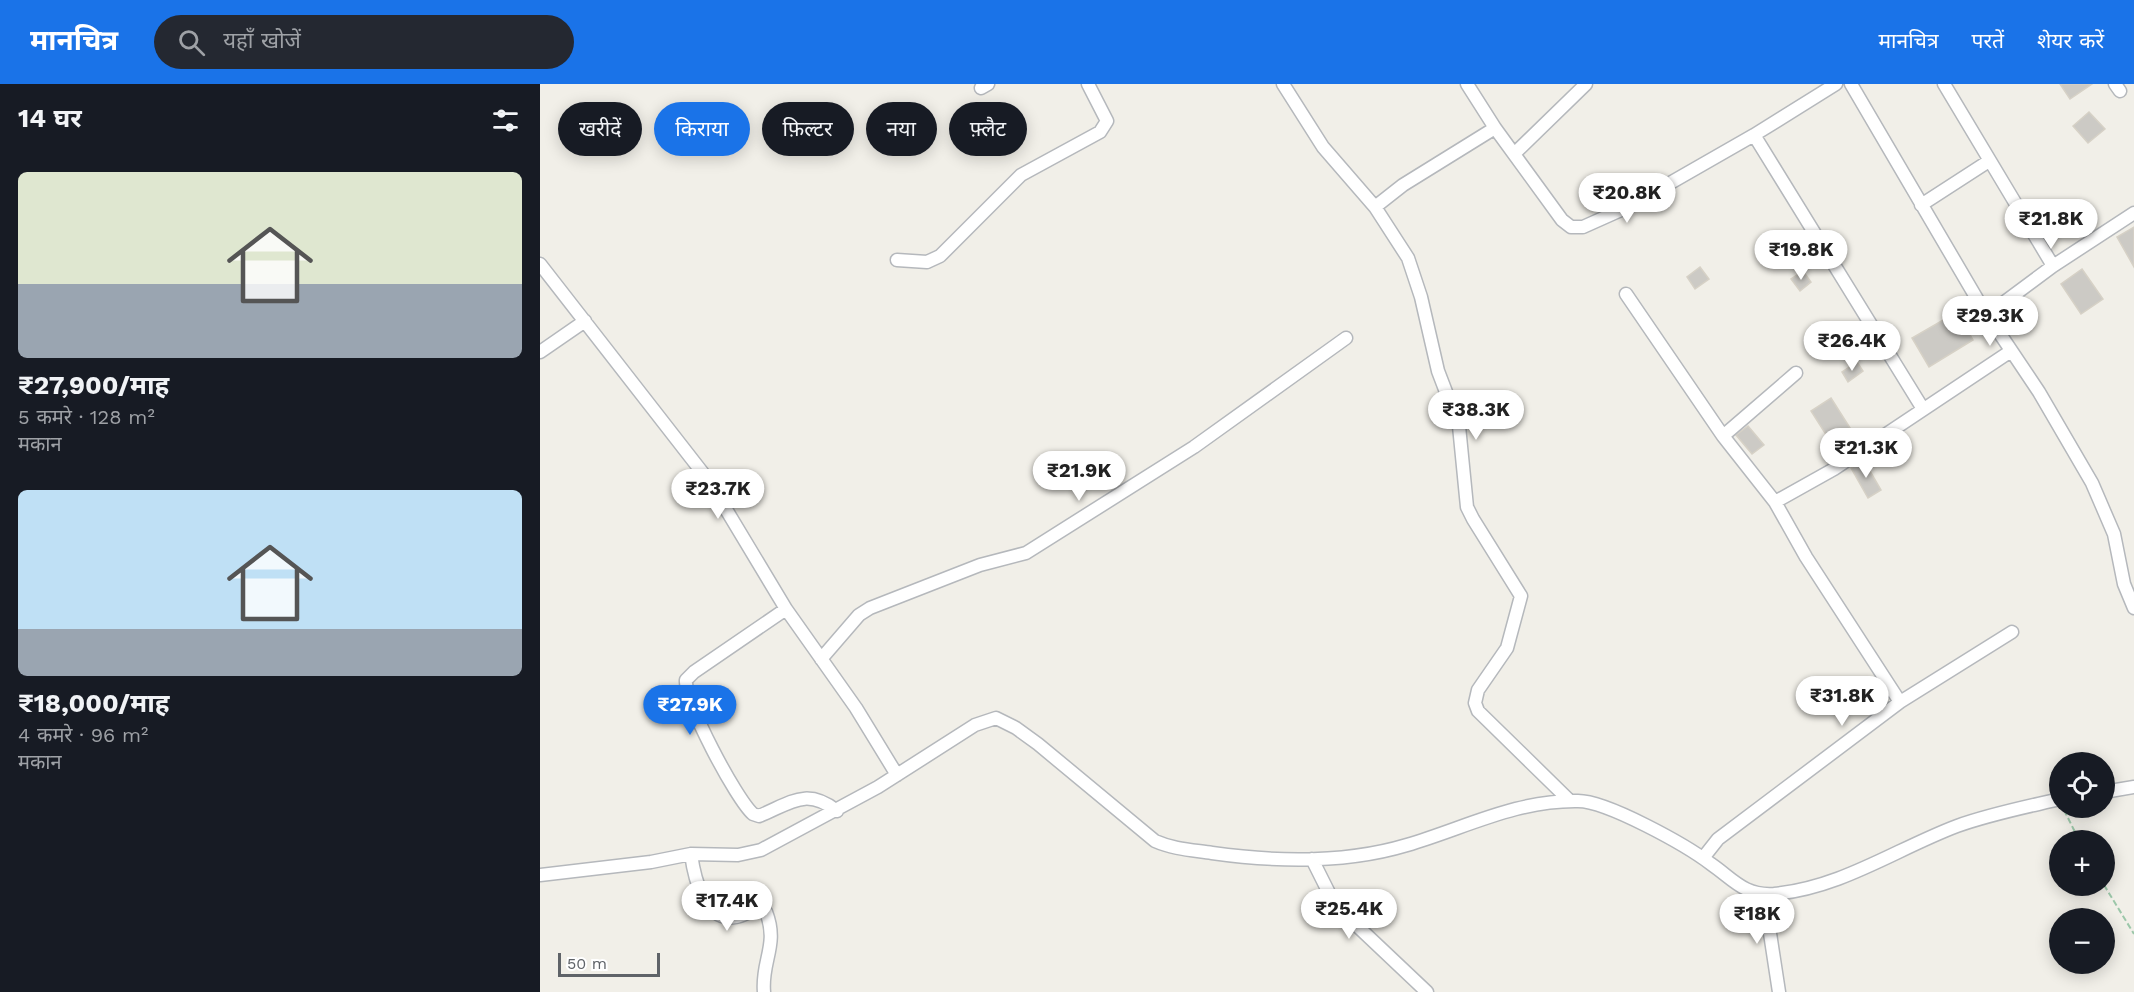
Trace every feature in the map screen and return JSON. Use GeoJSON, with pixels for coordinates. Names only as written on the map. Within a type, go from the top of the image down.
{"type":"FeatureCollection","features":[{"type":"Feature","properties":{"kind":"street"},"geometry":{"type":"LineString","coordinates":[[897,260],[927,262],[940,256],[1021,175],[1100,132],[1107,121],[1106,114],[1088,84]]}},
{"type":"Feature","properties":{"kind":"street"},"geometry":{"type":"LineString","coordinates":[[1283,84],[1323,147],[1375,207],[1408,258],[1421,297],[1438,371],[1455,409],[1459,426],[1467,507],[1521,596],[1521,604],[1507,648],[1478,690],[1474,703],[1478,711],[1570,801]]}},
{"type":"Feature","properties":{"kind":"street"},"geometry":{"type":"LineString","coordinates":[[1467,84],[1495,128],[1562,220],[1571,227],[1583,227],[1630,206],[1754,135],[1836,84]]}},
{"type":"Feature","properties":{"kind":"street"},"geometry":{"type":"LineString","coordinates":[[1514,154],[1586,84]]}},
{"type":"Feature","properties":{"kind":"street"},"geometry":{"type":"LineString","coordinates":[[1851,84],[1987,315],[2039,392],[2092,483],[2114,534],[2129,582],[2134,608]]}},
{"type":"Feature","properties":{"kind":"street"},"geometry":{"type":"LineString","coordinates":[[1944,84],[2053,266]]}},
{"type":"Feature","properties":{"kind":"street"},"geometry":{"type":"LineString","coordinates":[[1375,207],[1403,185],[1495,128]]}},
{"type":"Feature","properties":{"kind":"street"},"geometry":{"type":"LineString","coordinates":[[1754,135],[1923,409]]}},
{"type":"Feature","properties":{"kind":"street"},"geometry":{"type":"LineString","coordinates":[[1921,205],[1989,161]]}},
{"type":"Feature","properties":{"kind":"street"},"geometry":{"type":"LineString","coordinates":[[1987,315],[2053,266],[2134,213]]}},
{"type":"Feature","properties":{"kind":"street"},"geometry":{"type":"LineString","coordinates":[[540,264],[709,481],[733,516],[786,609],[879,742],[897,775]]}},
{"type":"Feature","properties":{"kind":"street"},"geometry":{"type":"LineString","coordinates":[[1626,294],[1723,436],[1775,502],[1806,557],[1900,702]]}},
{"type":"Feature","properties":{"kind":"street"},"geometry":{"type":"LineString","coordinates":[[540,352],[585,321]]}},
{"type":"Feature","properties":{"kind":"street"},"geometry":{"type":"LineString","coordinates":[[821,659],[859,615],[870,608],[887,599],[980,565],[1026,553],[1194,447],[1346,338]]}},
{"type":"Feature","properties":{"kind":"street"},"geometry":{"type":"LineString","coordinates":[[1775,502],[1834,469],[2011,351]]}},
{"type":"Feature","properties":{"kind":"street"},"geometry":{"type":"LineString","coordinates":[[1723,436],[1796,373]]}},
{"type":"Feature","properties":{"kind":"street"},"geometry":{"type":"LineString","coordinates":[[786,609],[694,672],[686,680],[687,695],[726,774],[753,814],[759,816],[809,797],[824,801],[837,811]]}},
{"type":"Feature","properties":{"kind":"street"},"geometry":{"type":"LineString","coordinates":[[1703,858],[1718,838],[1900,702],[2012,632]]}},
{"type":"Feature","properties":{"kind":"street"},"geometry":{"type":"LineString","coordinates":[[540,875],[692,854],[738,855],[761,850],[837,811],[975,724],[996,718],[1016,728],[1038,744],[1155,841],[1176,848],[1229,855],[1312,859],[1369,854],[1395,848],[1517,807],[1570,801],[1591,802],[1670,839],[1703,858],[1741,888],[1764,894],[1797,891],[1827,883],[1957,826],[2049,802]]}},
{"type":"Feature","properties":{"kind":"street"},"geometry":{"type":"LineString","coordinates":[[2115,790],[2134,787]]}},
{"type":"Feature","properties":{"kind":"street"},"geometry":{"type":"LineString","coordinates":[[692,854],[699,890],[717,911],[734,918],[756,909],[766,912],[773,934],[765,970],[764,992]]}},
{"type":"Feature","properties":{"kind":"street"},"geometry":{"type":"LineString","coordinates":[[1312,859],[1335,905],[1427,992]]}},
{"type":"Feature","properties":{"kind":"street"},"geometry":{"type":"LineString","coordinates":[[1764,894],[1779,992]]}},
{"type":"Feature","properties":{"kind":"path"},"geometry":{"type":"LineString","coordinates":[[2111,896],[2134,934]]}},
{"type":"Feature","properties":{"kind":"building"},"geometry":{"type":"Polygon","coordinates":[[[2060,84],[2092,84],[2070,99],[2060,84]]]}},
{"type":"Feature","properties":{"kind":"building"},"geometry":{"type":"Polygon","coordinates":[[[2089,112],[2105,129],[2088,143],[2073,126],[2089,112]]]}},
{"type":"Feature","properties":{"kind":"building"},"geometry":{"type":"Polygon","coordinates":[[[2134,227],[2134,267],[2117,237],[2134,227]]]}},
{"type":"Feature","properties":{"kind":"building"},"geometry":{"type":"Polygon","coordinates":[[[1700,267],[1709,279],[1695,289],[1687,277],[1700,267]]]}},
{"type":"Feature","properties":{"kind":"building"},"geometry":{"type":"Polygon","coordinates":[[[2082,269],[2103,299],[2081,314],[2061,284],[2082,269]]]}},
{"type":"Feature","properties":{"kind":"building"},"geometry":{"type":"Polygon","coordinates":[[[1803,271],[1811,282],[1800,291],[1791,279],[1803,271]]]}},
{"type":"Feature","properties":{"kind":"building"},"geometry":{"type":"Polygon","coordinates":[[[1957,312],[1973,340],[1929,367],[1912,338],[1957,312]]]}},
{"type":"Feature","properties":{"kind":"building"},"geometry":{"type":"Polygon","coordinates":[[[1857,362],[1863,371],[1848,382],[1842,372],[1857,362]]]}},
{"type":"Feature","properties":{"kind":"building"},"geometry":{"type":"Polygon","coordinates":[[[1831,398],[1859,442],[1839,455],[1811,411],[1831,398]]]}},
{"type":"Feature","properties":{"kind":"building"},"geometry":{"type":"Polygon","coordinates":[[[1748,426],[1764,445],[1752,454],[1736,435],[1748,426]]]}},
{"type":"Feature","properties":{"kind":"building"},"geometry":{"type":"Polygon","coordinates":[[[1863,459],[1881,490],[1868,498],[1851,468],[1863,459]]]}}]}
